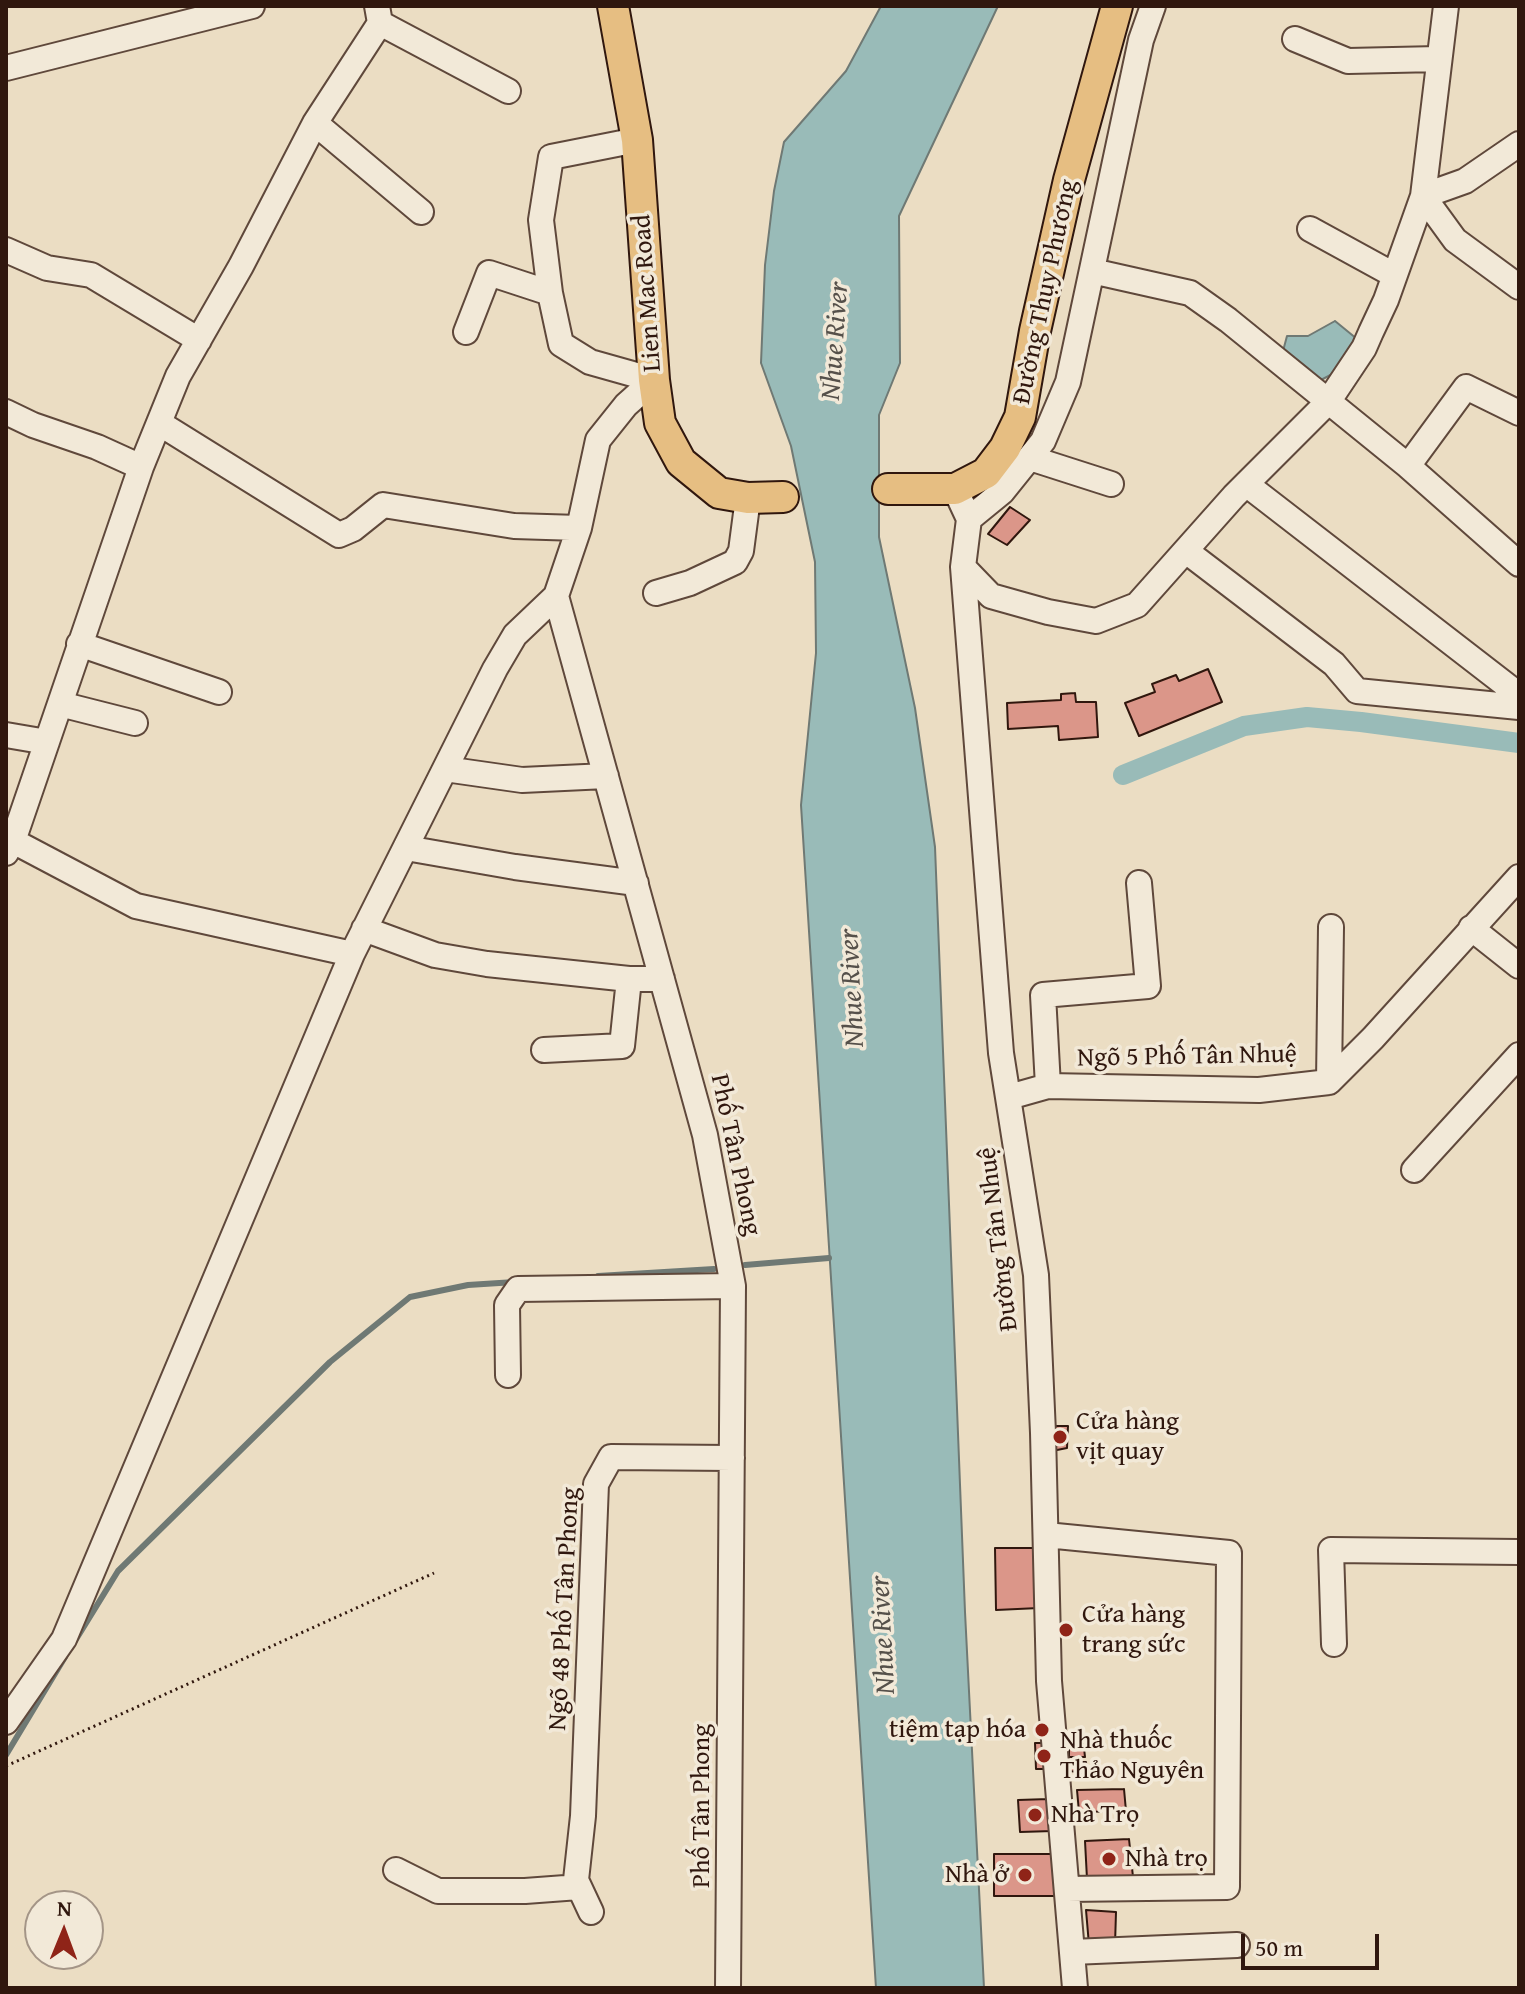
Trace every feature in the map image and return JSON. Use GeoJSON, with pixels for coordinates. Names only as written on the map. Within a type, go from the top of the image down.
{"type":"FeatureCollection","features":[{"type":"Feature","properties":{"kind":"main road","name":"Lien Mac Road"},"geometry":{"type":"LineString","coordinates":[[613,6],[637,140],[654,380],[660,423],[681,462],[719,493],[748,498],[783,497]]}},
{"type":"Feature","properties":{"kind":"main road","name":"Đường Thụy Phương"},"geometry":{"type":"LineString","coordinates":[[955,489],[986,473],[1005,448],[1020,417],[1035,331],[1069,180],[1117,6]]}},
{"type":"Feature","properties":{"kind":"main road"},"geometry":{"type":"LineString","coordinates":[[888,489],[955,489]]}},
{"type":"Feature","properties":{"kind":"street"},"geometry":{"type":"LineString","coordinates":[[6,68],[252,6]]}},
{"type":"Feature","properties":{"kind":"street","name":"Đường Thụy Phương"},"geometry":{"type":"LineString","coordinates":[[969,519],[1002,492],[1043,441],[1068,382],[1141,40],[1153,6]]}},
{"type":"Feature","properties":{"kind":"street"},"geometry":{"type":"LineString","coordinates":[[963,567],[991,596],[1048,612],[1096,621],[1137,605],[1246,484],[1328,402],[1364,348],[1364,328],[1394,275],[1423,196],[1446,6]]}},
{"type":"Feature","properties":{"kind":"street"},"geometry":{"type":"LineString","coordinates":[[352,954],[136,906],[10,847],[141,467],[178,376],[241,266],[315,123],[378,14],[508,91]]}},
{"type":"Feature","properties":{"kind":"street"},"geometry":{"type":"LineString","coordinates":[[1295,39],[1348,61],[1438,59]]}},
{"type":"Feature","properties":{"kind":"street"},"geometry":{"type":"LineString","coordinates":[[315,123],[421,212]]}},
{"type":"Feature","properties":{"kind":"street"},"geometry":{"type":"LineString","coordinates":[[637,140],[551,157],[541,220],[550,293],[561,344],[590,362],[654,380]]}},
{"type":"Feature","properties":{"kind":"street"},"geometry":{"type":"LineString","coordinates":[[1423,196],[1465,181],[1519,144]]}},
{"type":"Feature","properties":{"kind":"street"},"geometry":{"type":"LineString","coordinates":[[1423,196],[1455,240],[1519,287]]}},
{"type":"Feature","properties":{"kind":"street"},"geometry":{"type":"LineString","coordinates":[[1310,229],[1394,275]]}},
{"type":"Feature","properties":{"kind":"street"},"geometry":{"type":"LineString","coordinates":[[6,250],[47,268],[91,275],[199,340]]}},
{"type":"Feature","properties":{"kind":"street"},"geometry":{"type":"LineString","coordinates":[[1092,271],[1190,293],[1228,320],[1408,466],[1519,564]]}},
{"type":"Feature","properties":{"kind":"street"},"geometry":{"type":"LineString","coordinates":[[466,332],[489,273],[550,293]]}},
{"type":"Feature","properties":{"kind":"street"},"geometry":{"type":"LineString","coordinates":[[6,1722],[64,1639],[364,929],[515,635],[556,596],[579,528],[598,440],[626,405],[654,380]]}},
{"type":"Feature","properties":{"kind":"street"},"geometry":{"type":"LineString","coordinates":[[1408,466],[1466,387],[1519,413]]}},
{"type":"Feature","properties":{"kind":"street"},"geometry":{"type":"LineString","coordinates":[[6,412],[141,467]]}},
{"type":"Feature","properties":{"kind":"street"},"geometry":{"type":"LineString","coordinates":[[159,423],[339,535],[353,529],[383,505],[514,526],[579,528]]}},
{"type":"Feature","properties":{"kind":"street"},"geometry":{"type":"LineString","coordinates":[[1030,458],[1111,484]]}},
{"type":"Feature","properties":{"kind":"street"},"geometry":{"type":"LineString","coordinates":[[1246,484],[1519,695]]}},
{"type":"Feature","properties":{"kind":"street"},"geometry":{"type":"LineString","coordinates":[[955,489],[969,519]]}},
{"type":"Feature","properties":{"kind":"street"},"geometry":{"type":"LineString","coordinates":[[656,593],[690,583],[735,562],[741,551],[748,498]]}},
{"type":"Feature","properties":{"kind":"street","name":"Đường Tân Nhuệ"},"geometry":{"type":"LineString","coordinates":[[969,519],[963,567],[1000,1038],[1036,1275],[1049,1681],[1075,1988]]}},
{"type":"Feature","properties":{"kind":"street"},"geometry":{"type":"LineString","coordinates":[[1186,551],[1334,664],[1357,691],[1519,707]]}},
{"type":"Feature","properties":{"kind":"street","name":"Phố Tân Phong"},"geometry":{"type":"LineString","coordinates":[[556,596],[705,1135],[733,1286],[728,1988]]}},
{"type":"Feature","properties":{"kind":"street"},"geometry":{"type":"LineString","coordinates":[[79,644],[219,692]]}},
{"type":"Feature","properties":{"kind":"street"},"geometry":{"type":"LineString","coordinates":[[60,704],[135,723]]}},
{"type":"Feature","properties":{"kind":"street"},"geometry":{"type":"LineString","coordinates":[[6,735],[47,742]]}},
{"type":"Feature","properties":{"kind":"street"},"geometry":{"type":"LineString","coordinates":[[445,769],[522,780],[606,776]]}},
{"type":"Feature","properties":{"kind":"street"},"geometry":{"type":"LineString","coordinates":[[406,848],[636,883]]}},
{"type":"Feature","properties":{"kind":"street","name":"Ngõ 5 Phố Tân Nhuệ"},"geometry":{"type":"LineString","coordinates":[[1009,1097],[1048,1086],[1259,1090],[1329,1082],[1519,877]]}},
{"type":"Feature","properties":{"kind":"street"},"geometry":{"type":"LineString","coordinates":[[1048,1086],[1043,995],[1148,986],[1139,883]]}},
{"type":"Feature","properties":{"kind":"street"},"geometry":{"type":"LineString","coordinates":[[1329,1082],[1331,927]]}},
{"type":"Feature","properties":{"kind":"street"},"geometry":{"type":"LineString","coordinates":[[1471,928],[1519,966]]}},
{"type":"Feature","properties":{"kind":"street"},"geometry":{"type":"LineString","coordinates":[[364,929],[435,955],[487,964],[629,979],[662,979]]}},
{"type":"Feature","properties":{"kind":"street"},"geometry":{"type":"LineString","coordinates":[[544,1050],[622,1046],[629,979]]}},
{"type":"Feature","properties":{"kind":"street"},"geometry":{"type":"LineString","coordinates":[[1414,1170],[1519,1055]]}},
{"type":"Feature","properties":{"kind":"street"},"geometry":{"type":"LineString","coordinates":[[508,1375],[507,1305],[518,1289],[733,1286]]}},
{"type":"Feature","properties":{"kind":"street","name":"Ngõ 48 Phố Tân Phong"},"geometry":{"type":"LineString","coordinates":[[591,1912],[576,1880],[583,1816],[596,1484],[611,1457],[732,1458]]}},
{"type":"Feature","properties":{"kind":"street"},"geometry":{"type":"LineString","coordinates":[[1046,1535],[1229,1553],[1227,1887],[1067,1889]]}},
{"type":"Feature","properties":{"kind":"street"},"geometry":{"type":"LineString","coordinates":[[1334,1644],[1331,1550],[1519,1552]]}},
{"type":"Feature","properties":{"kind":"street"},"geometry":{"type":"LineString","coordinates":[[396,1870],[438,1891],[525,1891],[579,1887]]}},
{"type":"Feature","properties":{"kind":"street"},"geometry":{"type":"LineString","coordinates":[[1072,1952],[1237,1945]]}},
{"type":"Feature","properties":{"kind":"path"},"geometry":{"type":"LineString","coordinates":[[6,1766],[434,1573]]}},
{"type":"Feature","properties":{"kind":"water","name":"Nhue River"},"geometry":{"type":"Polygon","coordinates":[[[881,6],[998,6],[899,216],[900,363],[879,415],[879,537],[915,708],[935,847],[965,1612],[984,1988],[876,1988],[801,805],[816,653],[815,562],[791,446],[761,363],[765,265],[774,191],[784,142],[846,71],[881,6]]]}},
{"type":"Feature","properties":{"kind":"water"},"geometry":{"type":"Polygon","coordinates":[[[1335,321],[1357,339],[1340,370],[1319,381],[1283,351],[1287,336],[1308,336],[1335,321]]]}},
{"type":"Feature","properties":{"kind":"building"},"geometry":{"type":"Polygon","coordinates":[[[1010,507],[1030,520],[1007,545],[988,534],[1010,507]]]}},
{"type":"Feature","properties":{"kind":"building"},"geometry":{"type":"Polygon","coordinates":[[[1208,669],[1222,702],[1139,736],[1125,703],[1155,692],[1152,684],[1176,675],[1179,681],[1208,669]]]}},
{"type":"Feature","properties":{"kind":"building"},"geometry":{"type":"Polygon","coordinates":[[[1075,693],[1076,702],[1096,702],[1098,737],[1059,740],[1058,726],[1008,729],[1007,703],[1061,700],[1061,694],[1075,693]]]}},
{"type":"Feature","properties":{"kind":"building","name":"Cửa hàng vịt quay"},"geometry":{"type":"Polygon","coordinates":[[[1053,1426],[1068,1426],[1067,1448],[1052,1451],[1053,1426]]]}},
{"type":"Feature","properties":{"kind":"building"},"geometry":{"type":"Polygon","coordinates":[[[995,1548],[1037,1548],[1039,1608],[996,1610],[995,1548]]]}},
{"type":"Feature","properties":{"kind":"building"},"geometry":{"type":"Polygon","coordinates":[[[1083,1739],[1085,1757],[1069,1757],[1069,1740],[1083,1739]]]}},
{"type":"Feature","properties":{"kind":"building","name":"Nhà thuốc Thảo Nguyên"},"geometry":{"type":"Polygon","coordinates":[[[1035,1743],[1050,1743],[1052,1769],[1036,1769],[1035,1743]]]}},
{"type":"Feature","properties":{"kind":"building"},"geometry":{"type":"Polygon","coordinates":[[[1070,1762],[1086,1762],[1087,1773],[1069,1771],[1070,1762]]]}},
{"type":"Feature","properties":{"kind":"building","name":"Nhà trọ"},"geometry":{"type":"Polygon","coordinates":[[[1124,1789],[1126,1811],[1079,1812],[1077,1790],[1124,1789]]]}},
{"type":"Feature","properties":{"kind":"building","name":"Nhà Trọ"},"geometry":{"type":"Polygon","coordinates":[[[1049,1799],[1053,1831],[1020,1832],[1018,1800],[1049,1799]]]}},
{"type":"Feature","properties":{"kind":"building","name":"Nhà trọ"},"geometry":{"type":"Polygon","coordinates":[[[1129,1839],[1133,1877],[1087,1879],[1085,1841],[1129,1839]]]}},
{"type":"Feature","properties":{"kind":"building","name":"Nhà ở"},"geometry":{"type":"Polygon","coordinates":[[[994,1854],[1056,1854],[1059,1896],[994,1896],[994,1854]]]}},
{"type":"Feature","properties":{"kind":"building"},"geometry":{"type":"Polygon","coordinates":[[[1086,1910],[1116,1912],[1115,1945],[1089,1945],[1086,1910]]]}},
{"type":"Feature","properties":{"kind":"waterway"},"geometry":{"type":"LineString","coordinates":[[1123,775],[1244,726],[1307,717],[1519,743]]}},
{"type":"Feature","properties":{"kind":"waterway"},"geometry":{"type":"LineString","coordinates":[[745,1265],[829,1258]]}},
{"type":"Feature","properties":{"kind":"waterway"},"geometry":{"type":"LineString","coordinates":[[598,1276],[714,1269]]}},
{"type":"Feature","properties":{"kind":"waterway"},"geometry":{"type":"LineString","coordinates":[[75,1641],[118,1571],[330,1362],[410,1297],[468,1285],[515,1282]]}},
{"type":"Feature","properties":{"kind":"waterway"},"geometry":{"type":"LineString","coordinates":[[6,1755],[65,1657]]}},
{"type":"Feature","properties":{"kind":"place","name":"Cửa hàng vịt quay"},"geometry":{"type":"Point","coordinates":[1060,1437]}},
{"type":"Feature","properties":{"kind":"place","name":"Cửa hàng trang sức"},"geometry":{"type":"Point","coordinates":[1066,1630]}},
{"type":"Feature","properties":{"kind":"place","name":"tiệm tạp hóa"},"geometry":{"type":"Point","coordinates":[1042,1730]}},
{"type":"Feature","properties":{"kind":"place","name":"Nhà thuốc Thảo Nguyên"},"geometry":{"type":"Point","coordinates":[1044,1756]}},
{"type":"Feature","properties":{"kind":"place","name":"Nhà Trọ"},"geometry":{"type":"Point","coordinates":[1035,1815]}},
{"type":"Feature","properties":{"kind":"place","name":"Nhà trọ"},"geometry":{"type":"Point","coordinates":[1109,1859]}},
{"type":"Feature","properties":{"kind":"place","name":"Nhà ở"},"geometry":{"type":"Point","coordinates":[1025,1875]}}]}
